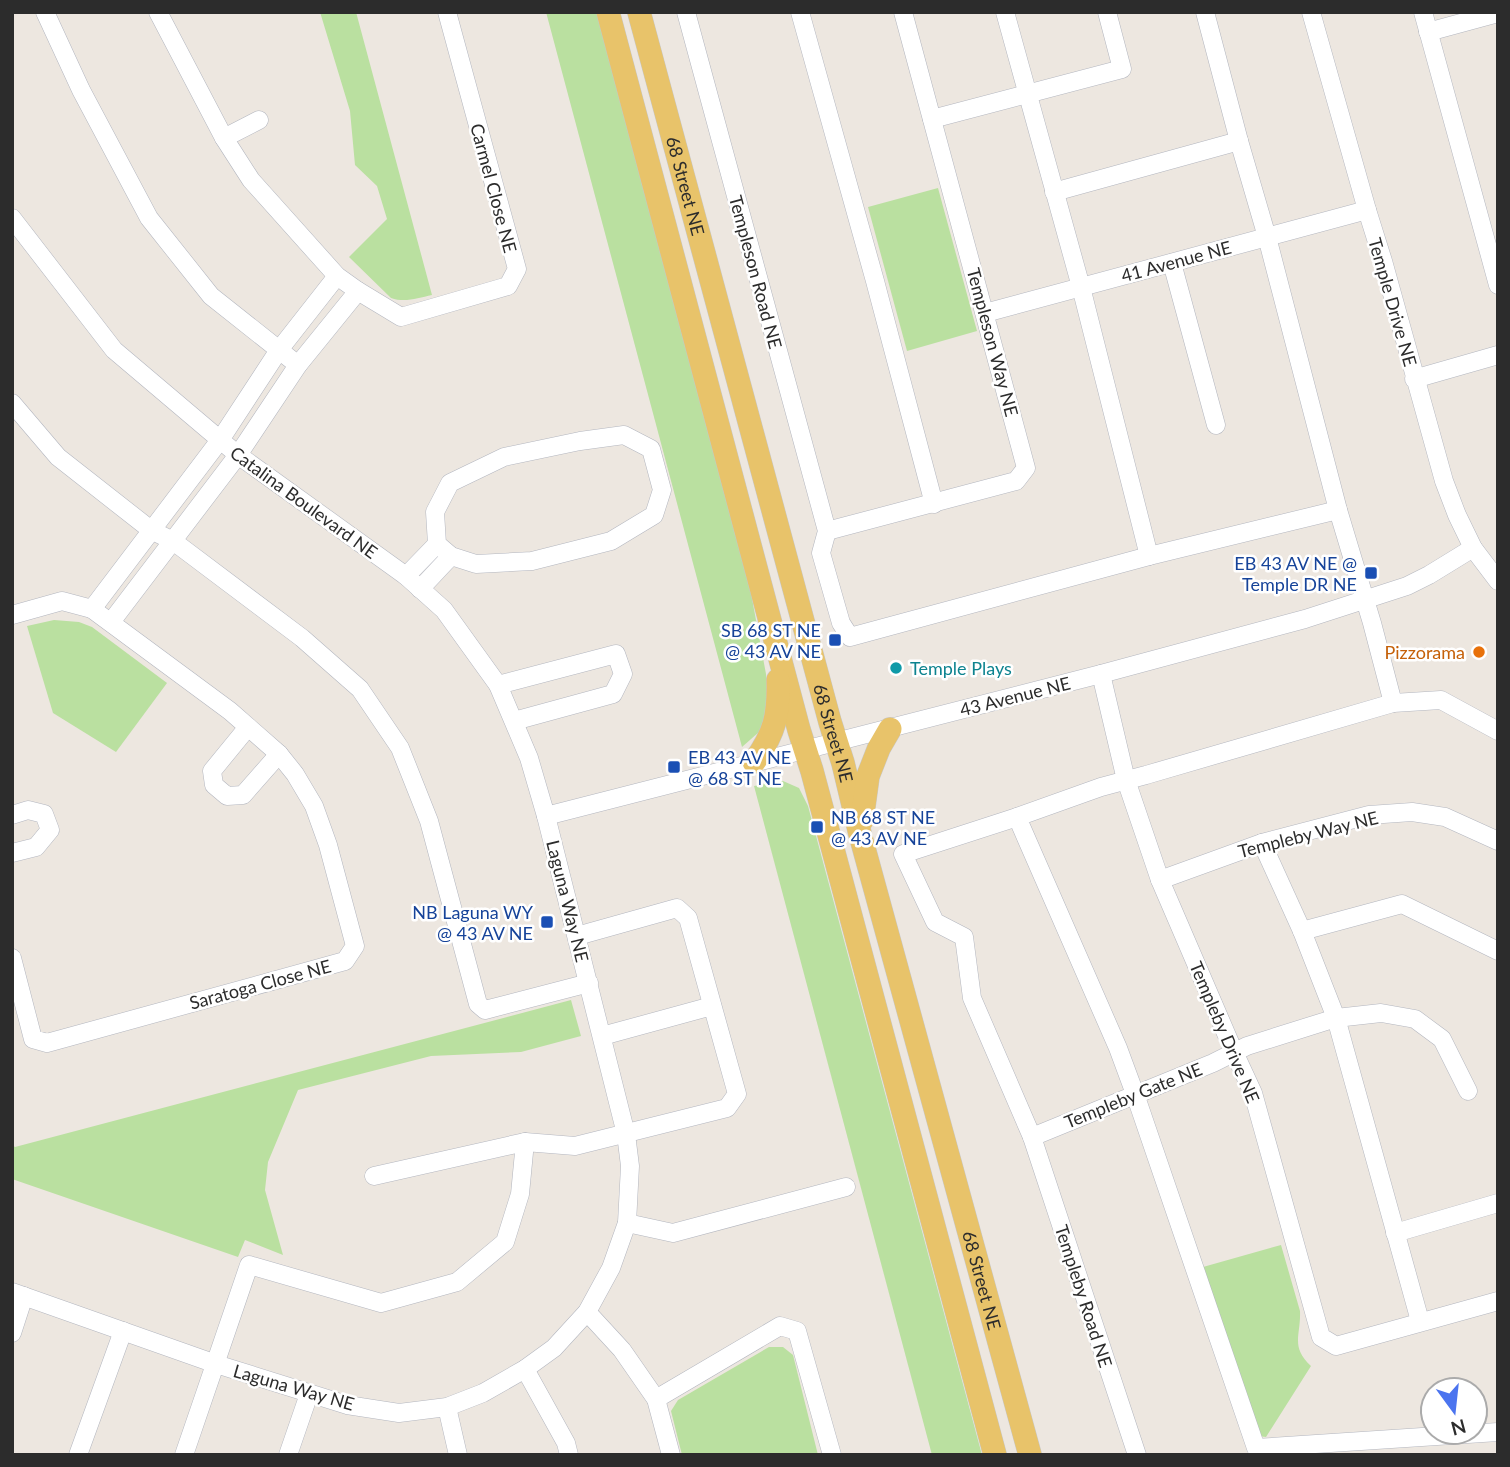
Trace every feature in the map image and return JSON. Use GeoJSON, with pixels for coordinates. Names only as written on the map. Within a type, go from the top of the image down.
{"type":"FeatureCollection","features":[{"type":"Feature","properties":{"kind":"main road","name":"68 Street NE"},"geometry":{"type":"LineString","coordinates":[[608,12],[995,1455]]}},
{"type":"Feature","properties":{"kind":"main road","name":"68 Street NE"},"geometry":{"type":"LineString","coordinates":[[639,12],[1030,1455]]}},
{"type":"Feature","properties":{"kind":"main road"},"geometry":{"type":"LineString","coordinates":[[754,762],[772,732],[776,718],[776,645]]}},
{"type":"Feature","properties":{"kind":"main road"},"geometry":{"type":"LineString","coordinates":[[860,834],[868,776],[878,748],[890,729]]}},
{"type":"Feature","properties":{"kind":"street"},"geometry":{"type":"LineString","coordinates":[[45,12],[81,90],[149,218],[211,296],[298,365]]}},
{"type":"Feature","properties":{"kind":"street","name":"Carmel Close NE"},"geometry":{"type":"LineString","coordinates":[[158,12],[224,138],[251,180],[337,276],[401,317],[508,286],[517,269],[447,12]]}},
{"type":"Feature","properties":{"kind":"street","name":"Templeson Road NE"},"geometry":{"type":"LineString","coordinates":[[686,12],[827,531],[821,553],[841,623],[850,637],[1149,556]]}},
{"type":"Feature","properties":{"kind":"street"},"geometry":{"type":"LineString","coordinates":[[800,12],[934,504]]}},
{"type":"Feature","properties":{"kind":"street","name":"Templeson Way NE"},"geometry":{"type":"LineString","coordinates":[[827,531],[1016,481],[1026,468],[903,12]]}},
{"type":"Feature","properties":{"kind":"street"},"geometry":{"type":"LineString","coordinates":[[1005,12],[1055,192],[1149,556],[1338,510]]}},
{"type":"Feature","properties":{"kind":"street"},"geometry":{"type":"LineString","coordinates":[[932,119],[1122,69],[1107,12]]}},
{"type":"Feature","properties":{"kind":"street"},"geometry":{"type":"LineString","coordinates":[[1205,12],[1338,510],[1393,703]]}},
{"type":"Feature","properties":{"kind":"street","name":"Temple Drive NE"},"geometry":{"type":"LineString","coordinates":[[1311,12],[1444,481],[1473,548],[1498,581]]}},
{"type":"Feature","properties":{"kind":"street"},"geometry":{"type":"LineString","coordinates":[[1423,12],[1498,285]]}},
{"type":"Feature","properties":{"kind":"street"},"geometry":{"type":"LineString","coordinates":[[1428,32],[1498,13]]}},
{"type":"Feature","properties":{"kind":"street"},"geometry":{"type":"LineString","coordinates":[[224,138],[259,120]]}},
{"type":"Feature","properties":{"kind":"street"},"geometry":{"type":"LineString","coordinates":[[1055,192],[1239,141]]}},
{"type":"Feature","properties":{"kind":"street","name":"41 Avenue NE"},"geometry":{"type":"LineString","coordinates":[[985,313],[1367,210]]}},
{"type":"Feature","properties":{"kind":"street","name":"Catalina Boulevard NE"},"geometry":{"type":"LineString","coordinates":[[12,218],[114,350],[238,455],[406,576],[444,610],[498,685],[529,758],[546,816]]}},
{"type":"Feature","properties":{"kind":"street"},"geometry":{"type":"LineString","coordinates":[[1172,262],[1216,425]]}},
{"type":"Feature","properties":{"kind":"street"},"geometry":{"type":"LineString","coordinates":[[92,609],[220,440],[279,351],[337,276]]}},
{"type":"Feature","properties":{"kind":"street"},"geometry":{"type":"LineString","coordinates":[[111,622],[238,455],[298,365],[358,291]]}},
{"type":"Feature","properties":{"kind":"street"},"geometry":{"type":"LineString","coordinates":[[1414,379],[1498,355]]}},
{"type":"Feature","properties":{"kind":"street"},"geometry":{"type":"LineString","coordinates":[[12,403],[58,457],[151,530],[173,541],[302,639],[360,690],[400,748],[429,821],[478,1004],[485,1010],[589,983]]}},
{"type":"Feature","properties":{"kind":"street"},"geometry":{"type":"LineString","coordinates":[[624,435],[651,449],[662,490],[654,515],[611,541],[532,561],[476,564],[451,556],[437,544],[435,512],[450,483],[505,457],[624,435]]}},
{"type":"Feature","properties":{"kind":"street"},"geometry":{"type":"LineString","coordinates":[[406,576],[437,544]]}},
{"type":"Feature","properties":{"kind":"street","name":"43 Avenue NE"},"geometry":{"type":"LineString","coordinates":[[546,816],[890,729],[1305,619],[1407,586],[1473,548]]}},
{"type":"Feature","properties":{"kind":"street"},"geometry":{"type":"LineString","coordinates":[[420,589],[451,556]]}},
{"type":"Feature","properties":{"kind":"street","name":"Saratoga Close NE"},"geometry":{"type":"LineString","coordinates":[[12,615],[62,601],[92,609],[230,711],[279,754],[295,774],[314,806],[328,845],[355,946],[345,961],[47,1042],[33,1039],[12,958]]}},
{"type":"Feature","properties":{"kind":"street"},"geometry":{"type":"LineString","coordinates":[[498,685],[616,654],[623,674],[613,694],[514,721]]}},
{"type":"Feature","properties":{"kind":"street","name":"Templeby Drive NE"},"geometry":{"type":"LineString","coordinates":[[1101,674],[1126,780],[1160,880],[1253,1093],[1321,1337],[1336,1346],[1498,1301]]}},
{"type":"Feature","properties":{"kind":"street"},"geometry":{"type":"LineString","coordinates":[[1498,732],[1441,700],[1393,703],[1101,787],[1017,817],[1118,1048],[1256,1448],[1498,1432]]}},
{"type":"Feature","properties":{"kind":"street"},"geometry":{"type":"LineString","coordinates":[[248,727],[212,771],[214,785],[227,796],[243,795],[279,754]]}},
{"type":"Feature","properties":{"kind":"street"},"geometry":{"type":"LineString","coordinates":[[12,815],[29,810],[44,814],[50,830],[36,847],[12,853]]}},
{"type":"Feature","properties":{"kind":"street","name":"Templeby Way NE"},"geometry":{"type":"LineString","coordinates":[[1160,880],[1262,843],[1369,815],[1412,812],[1445,817],[1498,841]]}},
{"type":"Feature","properties":{"kind":"street","name":"Laguna Way NE"},"geometry":{"type":"LineString","coordinates":[[18,1294],[309,1394],[347,1405],[399,1412],[447,1407],[483,1393],[525,1369],[554,1348],[587,1312],[611,1268],[626,1223],[630,1166],[626,1134],[546,816]]}},
{"type":"Feature","properties":{"kind":"street","name":"Templeby Road NE"},"geometry":{"type":"LineString","coordinates":[[1017,817],[903,855],[934,922],[964,937],[972,999],[1032,1137],[1137,1455]]}},
{"type":"Feature","properties":{"kind":"street"},"geometry":{"type":"LineString","coordinates":[[1262,843],[1302,931],[1336,1018],[1420,1321]]}},
{"type":"Feature","properties":{"kind":"street"},"geometry":{"type":"LineString","coordinates":[[1302,931],[1402,904],[1498,951]]}},
{"type":"Feature","properties":{"kind":"street"},"geometry":{"type":"LineString","coordinates":[[374,1176],[525,1142],[575,1146],[727,1108],[737,1094],[688,918],[677,908],[577,936]]}},
{"type":"Feature","properties":{"kind":"street"},"geometry":{"type":"LineString","coordinates":[[602,1036],[712,1006]]}},
{"type":"Feature","properties":{"kind":"street","name":"Templeby Gate NE"},"geometry":{"type":"LineString","coordinates":[[1032,1137],[1234,1052],[1336,1018],[1381,1013],[1415,1019],[1443,1039],[1468,1091]]}},
{"type":"Feature","properties":{"kind":"street"},"geometry":{"type":"LineString","coordinates":[[184,1455],[249,1265],[380,1303],[457,1282],[505,1242],[520,1194],[525,1142]]}},
{"type":"Feature","properties":{"kind":"street"},"geometry":{"type":"LineString","coordinates":[[626,1223],[673,1233],[846,1187]]}},
{"type":"Feature","properties":{"kind":"street"},"geometry":{"type":"LineString","coordinates":[[1395,1233],[1498,1203]]}},
{"type":"Feature","properties":{"kind":"street"},"geometry":{"type":"LineString","coordinates":[[12,1333],[18,1294]]}},
{"type":"Feature","properties":{"kind":"street"},"geometry":{"type":"LineString","coordinates":[[587,1312],[622,1350],[656,1399],[671,1455]]}},
{"type":"Feature","properties":{"kind":"street"},"geometry":{"type":"LineString","coordinates":[[656,1399],[780,1326],[797,1331],[832,1455]]}},
{"type":"Feature","properties":{"kind":"street"},"geometry":{"type":"LineString","coordinates":[[78,1455],[122,1331]]}},
{"type":"Feature","properties":{"kind":"street"},"geometry":{"type":"LineString","coordinates":[[525,1369],[566,1443],[569,1455]]}},
{"type":"Feature","properties":{"kind":"street"},"geometry":{"type":"LineString","coordinates":[[288,1455],[309,1394]]}},
{"type":"Feature","properties":{"kind":"street"},"geometry":{"type":"LineString","coordinates":[[447,1407],[458,1455]]}},
{"type":"Feature","properties":{"kind":"green space"},"geometry":{"type":"Polygon","coordinates":[[[320,12],[356,12],[432,295],[406,300],[391,298],[349,257],[387,219],[377,186],[355,165],[350,111],[320,12]]]}},
{"type":"Feature","properties":{"kind":"green space"},"geometry":{"type":"Polygon","coordinates":[[[546,12],[598,12],[751,593],[766,674],[768,709],[759,732],[742,747],[546,12]]]}},
{"type":"Feature","properties":{"kind":"green space"},"geometry":{"type":"Polygon","coordinates":[[[938,188],[977,331],[907,351],[868,207],[938,188]]]}},
{"type":"Feature","properties":{"kind":"green space"},"geometry":{"type":"Polygon","coordinates":[[[54,620],[79,622],[92,627],[167,683],[116,752],[53,713],[27,626],[54,620]]]}},
{"type":"Feature","properties":{"kind":"green space"},"geometry":{"type":"Polygon","coordinates":[[[783,781],[799,788],[808,806],[982,1455],[932,1455],[754,786],[783,781]]]}},
{"type":"Feature","properties":{"kind":"green space"},"geometry":{"type":"Polygon","coordinates":[[[571,1000],[581,1036],[521,1052],[431,1056],[298,1090],[268,1162],[265,1190],[283,1255],[245,1240],[238,1257],[12,1179],[12,1145],[15,1147],[571,1000]]]}},
{"type":"Feature","properties":{"kind":"green space"},"geometry":{"type":"Polygon","coordinates":[[[1281,1245],[1300,1311],[1299,1346],[1311,1366],[1266,1437],[1258,1436],[1203,1267],[1281,1245]]]}},
{"type":"Feature","properties":{"kind":"green space"},"geometry":{"type":"Polygon","coordinates":[[[769,1347],[783,1347],[793,1355],[818,1455],[682,1455],[671,1411],[678,1400],[769,1347]]]}},
{"type":"Feature","properties":{"kind":"place","name":"EB 43 AV NE @ Temple DR NE"},"geometry":{"type":"Point","coordinates":[1371,573]}},
{"type":"Feature","properties":{"kind":"place","name":"SB 68 ST NE @ 43 AV NE"},"geometry":{"type":"Point","coordinates":[835,640]}},
{"type":"Feature","properties":{"kind":"place","name":"Pizzorama"},"geometry":{"type":"Point","coordinates":[1479,652]}},
{"type":"Feature","properties":{"kind":"place","name":"Temple Plays"},"geometry":{"type":"Point","coordinates":[896,668]}},
{"type":"Feature","properties":{"kind":"place","name":"EB 43 AV NE @ 68 ST NE"},"geometry":{"type":"Point","coordinates":[674,767]}},
{"type":"Feature","properties":{"kind":"place","name":"NB 68 ST NE @ 43 AV NE"},"geometry":{"type":"Point","coordinates":[817,827]}},
{"type":"Feature","properties":{"kind":"place","name":"NB Laguna WY @ 43 AV NE"},"geometry":{"type":"Point","coordinates":[547,922]}}]}
